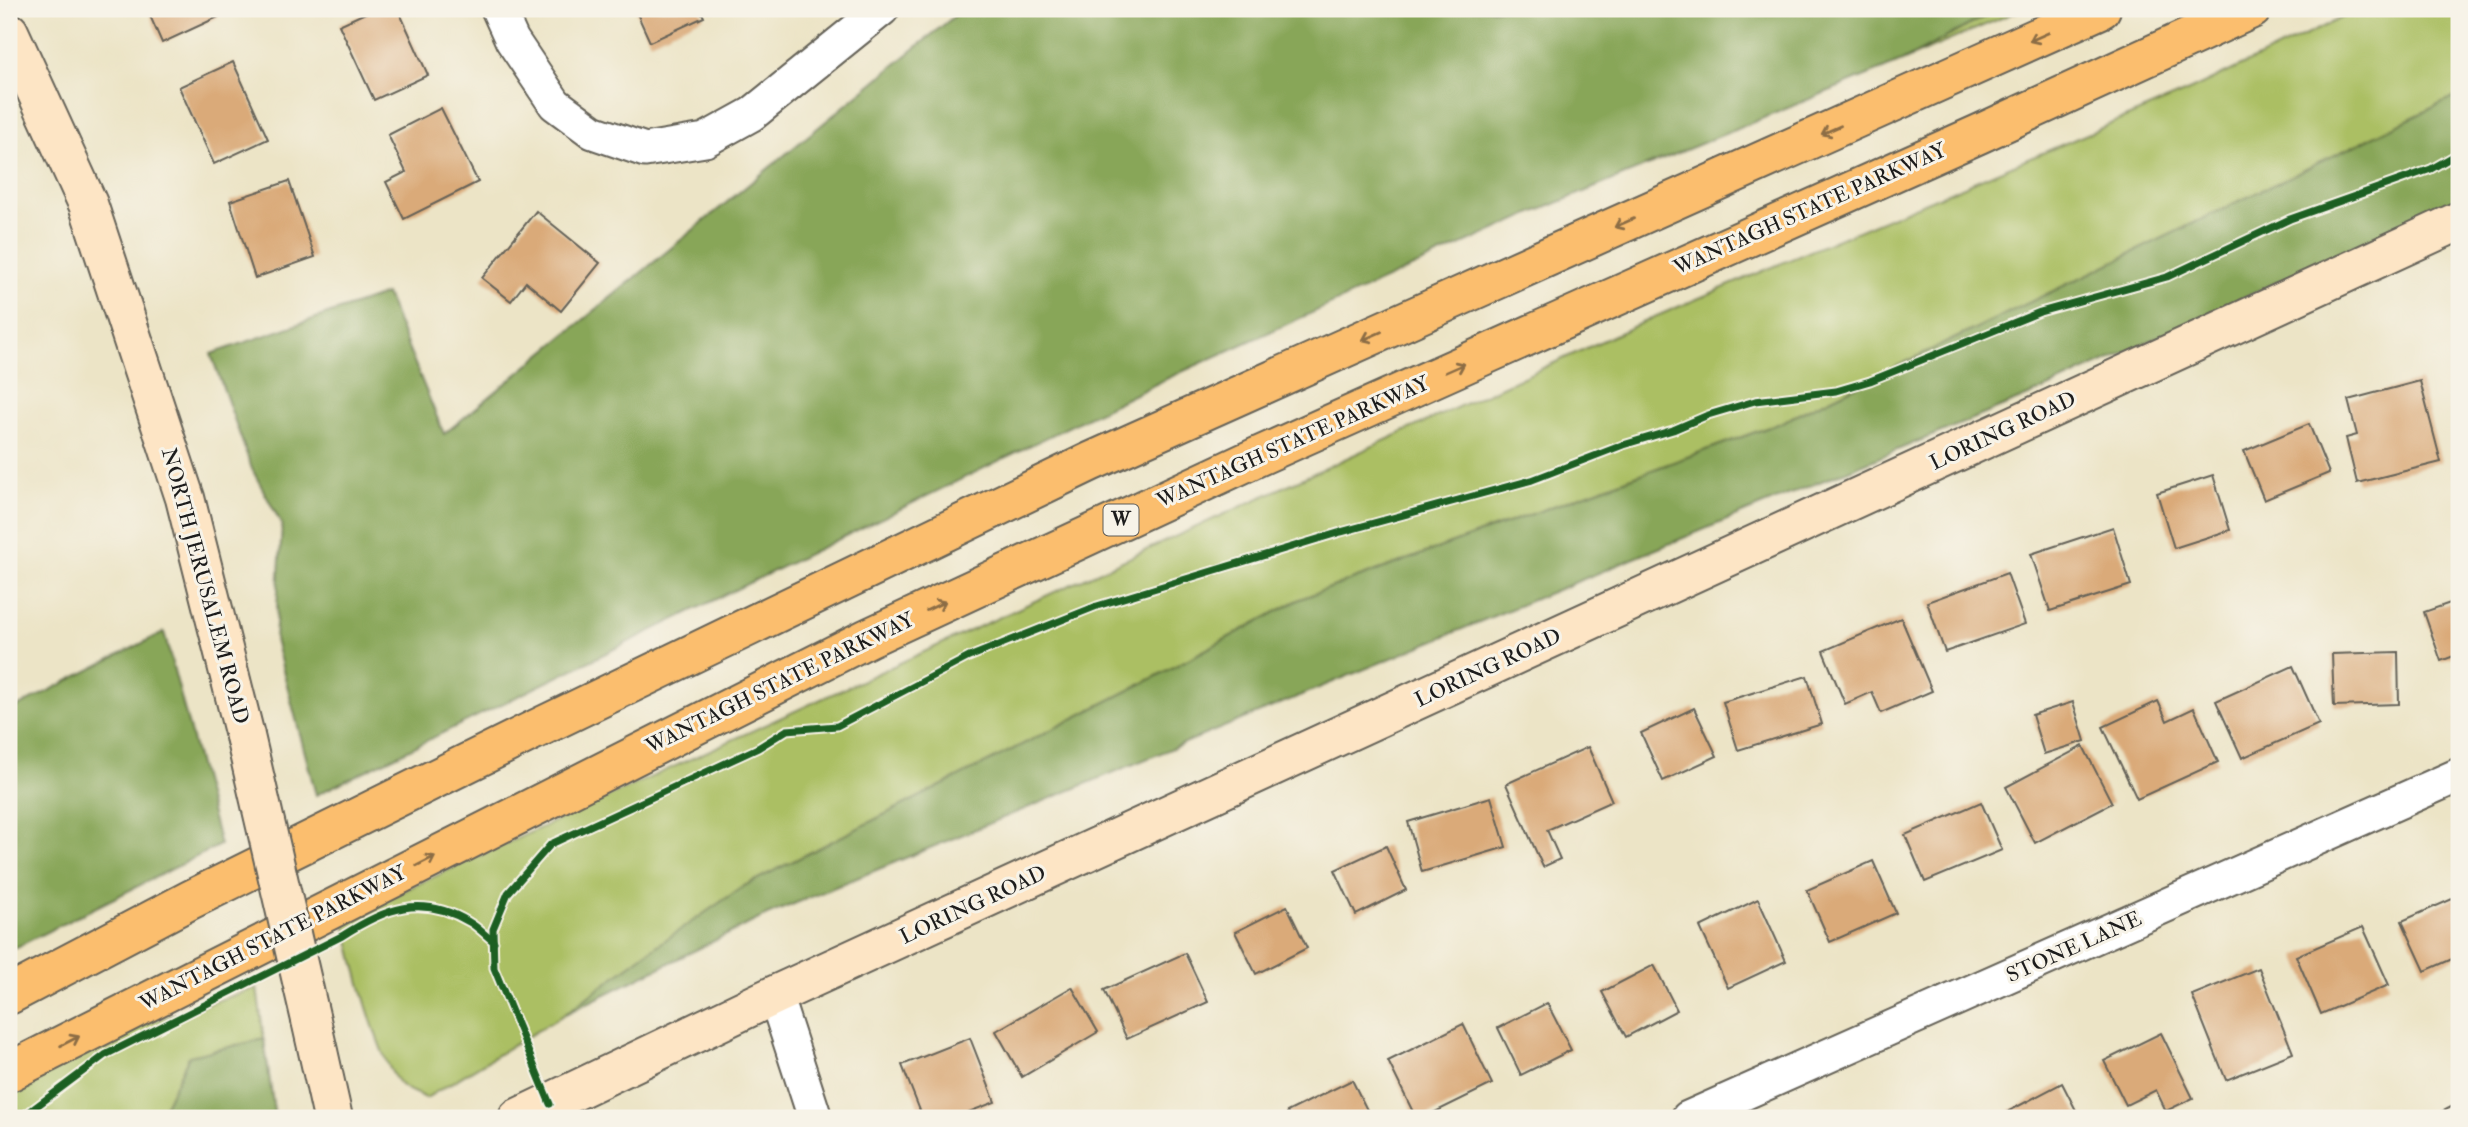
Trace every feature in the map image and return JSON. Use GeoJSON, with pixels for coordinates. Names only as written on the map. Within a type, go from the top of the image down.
{"type":"FeatureCollection","features":[{"type":"Feature","properties":{"kind":"highway"},"geometry":{"type":"LineString","coordinates":[[9,995],[202,894],[532,731],[1090,462],[2101,9]]}},
{"type":"Feature","properties":{"kind":"highway","name":"WANTAGH STATE PARKWAY"},"geometry":{"type":"LineString","coordinates":[[9,1072],[868,638],[1256,457],[2252,9]]}},
{"type":"Feature","properties":{"kind":"street"},"geometry":{"type":"LineString","coordinates":[[498,9],[512,40],[555,104],[593,132],[645,150],[705,140],[752,114],[881,9]]}},
{"type":"Feature","properties":{"kind":"street","name":"NORTH JERUSALEM ROAD"},"geometry":{"type":"LineString","coordinates":[[9,32],[88,204],[185,498],[245,736],[333,1118]]}},
{"type":"Feature","properties":{"kind":"street","name":"LORING ROAD"},"geometry":{"type":"LineString","coordinates":[[518,1118],[775,995],[2459,221]]}},
{"type":"Feature","properties":{"kind":"street","name":"STONE LANE"},"geometry":{"type":"LineString","coordinates":[[1688,1118],[2459,775]]}},
{"type":"Feature","properties":{"kind":"street"},"geometry":{"type":"LineString","coordinates":[[775,995],[815,1118]]}},
{"type":"Feature","properties":{"kind":"green space"},"geometry":{"type":"Polygon","coordinates":[[[963,9],[1999,9],[1902,61],[1528,215],[1166,379],[316,795],[275,640],[282,525],[252,469],[211,354],[386,294],[444,434],[963,9]]]}},
{"type":"Feature","properties":{"kind":"green space"},"geometry":{"type":"Polygon","coordinates":[[[1999,9],[2022,9],[1902,61],[1999,9]]]}},
{"type":"Feature","properties":{"kind":"green space"},"geometry":{"type":"Polygon","coordinates":[[[2360,9],[2459,9],[2459,95],[1780,423],[1300,599],[1155,677],[744,886],[645,954],[565,1014],[426,1098],[404,1088],[393,1074],[375,1033],[344,918],[1652,318],[2191,90],[2360,9]]]}},
{"type":"Feature","properties":{"kind":"green space"},"geometry":{"type":"Polygon","coordinates":[[[2459,95],[2459,198],[2048,388],[767,915],[565,1014],[645,954],[744,886],[1155,677],[1300,599],[1780,423],[2459,95]]]}},
{"type":"Feature","properties":{"kind":"green space"},"geometry":{"type":"Polygon","coordinates":[[[164,632],[220,845],[9,951],[9,711],[164,632]]]}},
{"type":"Feature","properties":{"kind":"green space"},"geometry":{"type":"Polygon","coordinates":[[[257,988],[264,1039],[189,1056],[159,1118],[9,1118],[9,1093],[127,1029],[257,988]]]}},
{"type":"Feature","properties":{"kind":"green space"},"geometry":{"type":"Polygon","coordinates":[[[264,1039],[275,1118],[159,1118],[189,1056],[264,1039]]]}},
{"type":"Feature","properties":{"kind":"building"},"geometry":{"type":"Polygon","coordinates":[[[147,9],[214,9],[218,17],[162,43],[147,9]]]}},
{"type":"Feature","properties":{"kind":"building"},"geometry":{"type":"Polygon","coordinates":[[[374,9],[398,9],[428,75],[374,100],[339,25],[374,9]]]}},
{"type":"Feature","properties":{"kind":"building"},"geometry":{"type":"Polygon","coordinates":[[[635,9],[700,9],[704,17],[650,42],[635,9]]]}},
{"type":"Feature","properties":{"kind":"building"},"geometry":{"type":"Polygon","coordinates":[[[233,62],[268,139],[214,164],[179,87],[233,62]]]}},
{"type":"Feature","properties":{"kind":"building"},"geometry":{"type":"Polygon","coordinates":[[[441,108],[478,182],[404,219],[386,182],[406,172],[388,135],[441,108]]]}},
{"type":"Feature","properties":{"kind":"building"},"geometry":{"type":"Polygon","coordinates":[[[289,181],[315,257],[255,278],[230,201],[289,181]]]}},
{"type":"Feature","properties":{"kind":"building"},"geometry":{"type":"Polygon","coordinates":[[[536,211],[600,263],[561,311],[526,282],[511,301],[482,278],[536,211]]]}},
{"type":"Feature","properties":{"kind":"building"},"geometry":{"type":"Polygon","coordinates":[[[2420,381],[2441,462],[2357,483],[2346,438],[2357,435],[2348,400],[2420,381]]]}},
{"type":"Feature","properties":{"kind":"building"},"geometry":{"type":"Polygon","coordinates":[[[2309,424],[2329,473],[2264,500],[2244,451],[2309,424]]]}},
{"type":"Feature","properties":{"kind":"building"},"geometry":{"type":"Polygon","coordinates":[[[2213,475],[2230,530],[2174,548],[2157,493],[2213,475]]]}},
{"type":"Feature","properties":{"kind":"building"},"geometry":{"type":"Polygon","coordinates":[[[2113,527],[2131,585],[2050,611],[2031,554],[2113,527]]]}},
{"type":"Feature","properties":{"kind":"building"},"geometry":{"type":"Polygon","coordinates":[[[2007,573],[2025,624],[1945,652],[1927,602],[2007,573]]]}},
{"type":"Feature","properties":{"kind":"building"},"geometry":{"type":"Polygon","coordinates":[[[2459,600],[2459,654],[2441,661],[2424,612],[2459,600]]]}},
{"type":"Feature","properties":{"kind":"building"},"geometry":{"type":"Polygon","coordinates":[[[1901,618],[1932,691],[1881,713],[1872,692],[1845,704],[1823,651],[1901,618]]]}},
{"type":"Feature","properties":{"kind":"building"},"geometry":{"type":"Polygon","coordinates":[[[2398,652],[2399,704],[2334,706],[2332,654],[2398,652]]]}},
{"type":"Feature","properties":{"kind":"building"},"geometry":{"type":"Polygon","coordinates":[[[2293,666],[2319,724],[2242,758],[2216,701],[2293,666]]]}},
{"type":"Feature","properties":{"kind":"building"},"geometry":{"type":"Polygon","coordinates":[[[1807,676],[1822,724],[1738,750],[1723,702],[1807,676]]]}},
{"type":"Feature","properties":{"kind":"building"},"geometry":{"type":"Polygon","coordinates":[[[2158,701],[2167,721],[2194,708],[2218,762],[2137,799],[2103,727],[2158,701]]]}},
{"type":"Feature","properties":{"kind":"building"},"geometry":{"type":"Polygon","coordinates":[[[2073,702],[2085,741],[2044,754],[2032,715],[2073,702]]]}},
{"type":"Feature","properties":{"kind":"building"},"geometry":{"type":"Polygon","coordinates":[[[1694,708],[1717,756],[1663,781],[1641,733],[1694,708]]]}},
{"type":"Feature","properties":{"kind":"building"},"geometry":{"type":"Polygon","coordinates":[[[2083,746],[2112,803],[2035,843],[2006,787],[2083,746]]]}},
{"type":"Feature","properties":{"kind":"building"},"geometry":{"type":"Polygon","coordinates":[[[1588,747],[1612,801],[1547,830],[1560,859],[1543,867],[1506,784],[1588,747]]]}},
{"type":"Feature","properties":{"kind":"building"},"geometry":{"type":"Polygon","coordinates":[[[1491,797],[1506,847],[1422,872],[1408,822],[1491,797]]]}},
{"type":"Feature","properties":{"kind":"building"},"geometry":{"type":"Polygon","coordinates":[[[1981,802],[2002,850],[1925,882],[1905,835],[1981,802]]]}},
{"type":"Feature","properties":{"kind":"building"},"geometry":{"type":"Polygon","coordinates":[[[1386,846],[1406,890],[1356,915],[1335,870],[1386,846]]]}},
{"type":"Feature","properties":{"kind":"building"},"geometry":{"type":"Polygon","coordinates":[[[1873,861],[1896,913],[1830,942],[1807,890],[1873,861]]]}},
{"type":"Feature","properties":{"kind":"building"},"geometry":{"type":"Polygon","coordinates":[[[2459,896],[2459,956],[2425,971],[2402,921],[2459,896]]]}},
{"type":"Feature","properties":{"kind":"building"},"geometry":{"type":"Polygon","coordinates":[[[1758,899],[1786,961],[1728,988],[1700,927],[1758,899]]]}},
{"type":"Feature","properties":{"kind":"building"},"geometry":{"type":"Polygon","coordinates":[[[1287,906],[1307,948],[1256,974],[1235,932],[1287,906]]]}},
{"type":"Feature","properties":{"kind":"building"},"geometry":{"type":"Polygon","coordinates":[[[2363,927],[2389,985],[2321,1014],[2296,956],[2363,927]]]}},
{"type":"Feature","properties":{"kind":"building"},"geometry":{"type":"Polygon","coordinates":[[[1185,953],[1208,1002],[1127,1039],[1104,990],[1185,953]]]}},
{"type":"Feature","properties":{"kind":"building"},"geometry":{"type":"Polygon","coordinates":[[[1654,965],[1677,1010],[1626,1037],[1602,992],[1654,965]]]}},
{"type":"Feature","properties":{"kind":"building"},"geometry":{"type":"Polygon","coordinates":[[[2259,968],[2293,1053],[2226,1080],[2192,995],[2259,968]]]}},
{"type":"Feature","properties":{"kind":"building"},"geometry":{"type":"Polygon","coordinates":[[[1072,987],[1098,1032],[1022,1077],[996,1031],[1072,987]]]}},
{"type":"Feature","properties":{"kind":"building"},"geometry":{"type":"Polygon","coordinates":[[[1547,1003],[1571,1050],[1521,1075],[1498,1028],[1547,1003]]]}},
{"type":"Feature","properties":{"kind":"building"},"geometry":{"type":"Polygon","coordinates":[[[1463,1024],[1492,1084],[1423,1118],[1416,1118],[1388,1061],[1463,1024]]]}},
{"type":"Feature","properties":{"kind":"building"},"geometry":{"type":"Polygon","coordinates":[[[2161,1033],[2193,1098],[2166,1111],[2156,1090],[2126,1105],[2104,1061],[2161,1033]]]}},
{"type":"Feature","properties":{"kind":"building"},"geometry":{"type":"Polygon","coordinates":[[[970,1038],[995,1102],[953,1118],[923,1118],[902,1065],[970,1038]]]}},
{"type":"Feature","properties":{"kind":"building"},"geometry":{"type":"Polygon","coordinates":[[[1352,1080],[1371,1118],[1290,1118],[1287,1112],[1352,1080]]]}},
{"type":"Feature","properties":{"kind":"building"},"geometry":{"type":"Polygon","coordinates":[[[2062,1083],[2080,1118],[2013,1118],[2009,1111],[2062,1083]]]}},
{"type":"Feature","properties":{"kind":"building"},"geometry":{"type":"Polygon","coordinates":[[[2459,1103],[2459,1118],[2430,1118],[2459,1103]]]}},
{"type":"Feature","properties":{"kind":"cycle path"},"geometry":{"type":"LineString","coordinates":[[550,1104],[494,968],[493,929],[508,893],[551,844],[758,748],[787,730],[837,726],[969,657],[1097,606],[1341,532],[1532,480],[1623,445],[1755,401],[1836,391],[1870,381],[2040,312],[2167,277],[2290,219],[2431,169],[2459,153]]}},
{"type":"Feature","properties":{"kind":"cycle path"},"geometry":{"type":"LineString","coordinates":[[21,1118],[105,1055],[388,912],[403,908],[435,908],[476,926],[494,942]]}}]}
